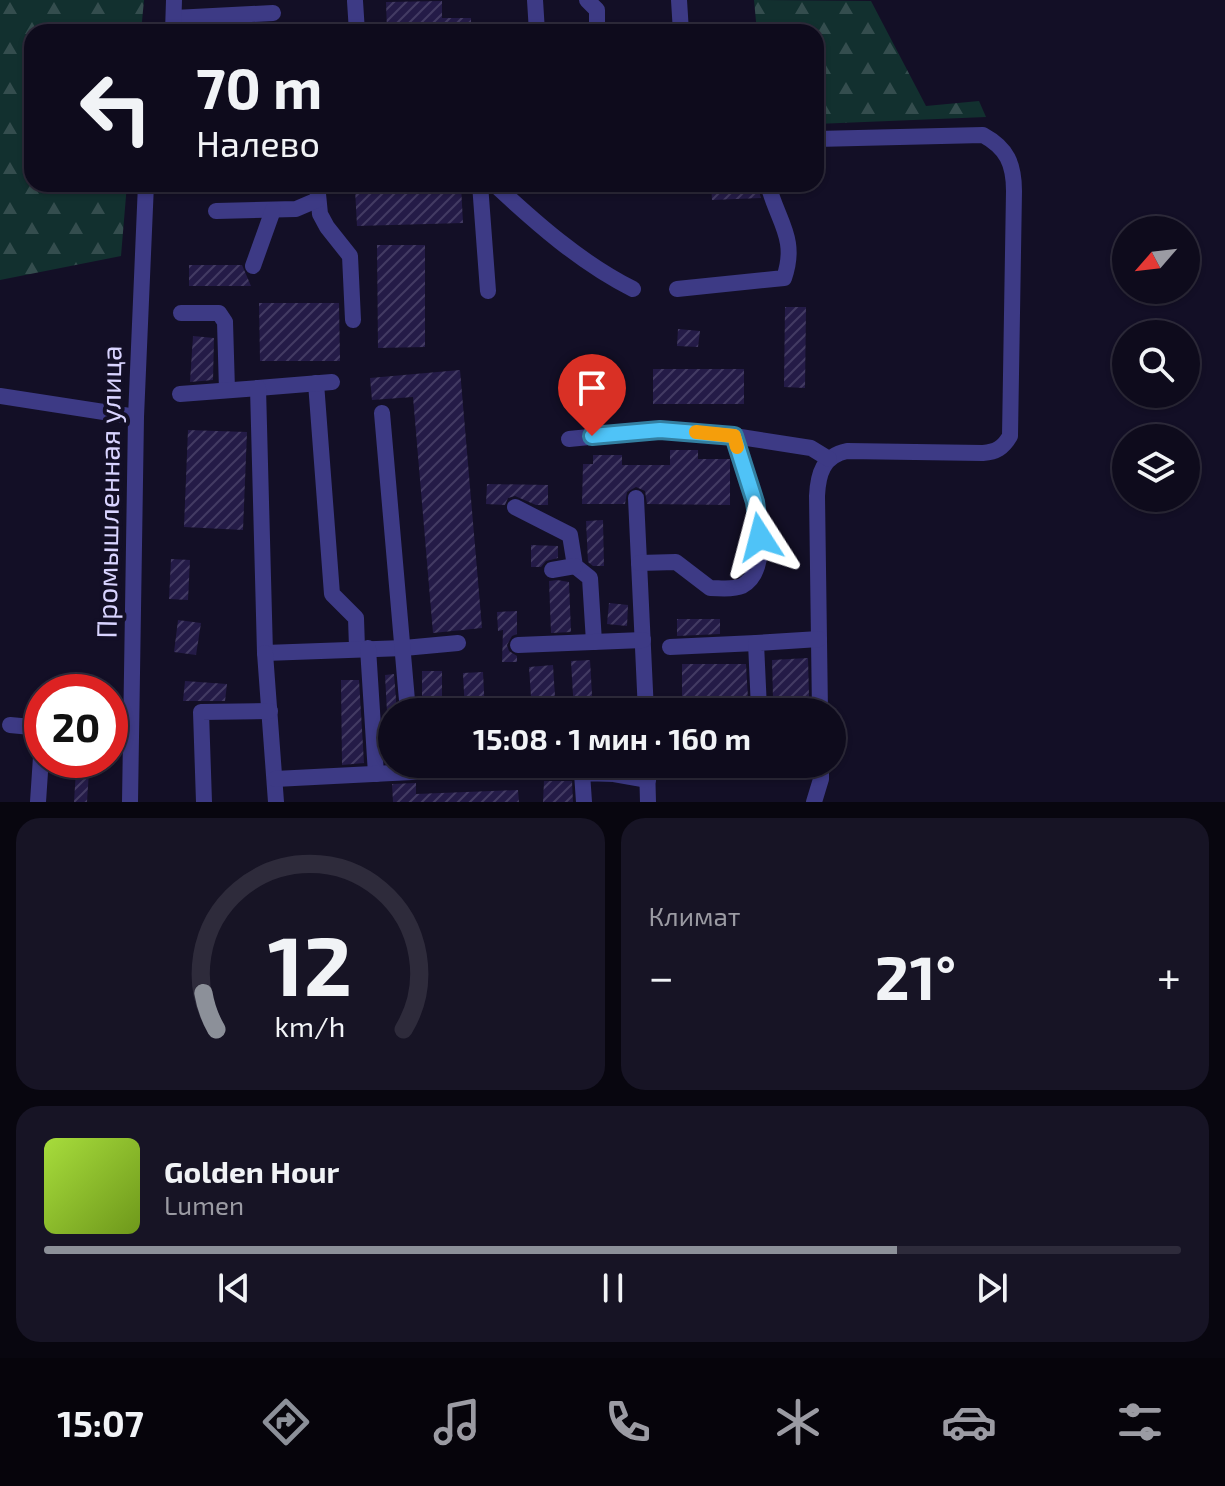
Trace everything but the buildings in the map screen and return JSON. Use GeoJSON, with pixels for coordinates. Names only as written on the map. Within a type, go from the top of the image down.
{"type":"FeatureCollection","features":[{"type":"Feature","properties":{"kind":"street"},"geometry":{"type":"LineString","coordinates":[[173,24],[174,0]]}},
{"type":"Feature","properties":{"kind":"street"},"geometry":{"type":"LineString","coordinates":[[535,0],[536,24]]}},
{"type":"Feature","properties":{"kind":"street"},"geometry":{"type":"LineString","coordinates":[[587,0],[597,10],[597,24]]}},
{"type":"Feature","properties":{"kind":"street"},"geometry":{"type":"LineString","coordinates":[[679,0],[680,24]]}},
{"type":"Feature","properties":{"kind":"street"},"geometry":{"type":"LineString","coordinates":[[355,1],[356,24]]}},
{"type":"Feature","properties":{"kind":"street"},"geometry":{"type":"LineString","coordinates":[[181,24],[273,13]]}},
{"type":"Feature","properties":{"kind":"street"},"geometry":{"type":"LineString","coordinates":[[813,698],[819,639],[817,496],[819,475],[829,459],[835,453],[847,451],[983,453],[999,449],[1010,436],[1014,176],[1005,150],[983,135],[824,139]]}},
{"type":"Feature","properties":{"kind":"street","name":"Промышленная улица"},"geometry":{"type":"LineString","coordinates":[[130,802],[136,417],[146,192]]}},
{"type":"Feature","properties":{"kind":"street"},"geometry":{"type":"LineString","coordinates":[[216,211],[296,209],[317,192],[327,227],[350,256],[353,320]]}},
{"type":"Feature","properties":{"kind":"street"},"geometry":{"type":"LineString","coordinates":[[481,192],[488,291]]}},
{"type":"Feature","properties":{"kind":"street"},"geometry":{"type":"LineString","coordinates":[[503,192],[585,259],[633,289]]}},
{"type":"Feature","properties":{"kind":"street"},"geometry":{"type":"LineString","coordinates":[[677,289],[785,284],[790,244],[771,192]]}},
{"type":"Feature","properties":{"kind":"street"},"geometry":{"type":"LineString","coordinates":[[253,266],[273,210]]}},
{"type":"Feature","properties":{"kind":"street"},"geometry":{"type":"LineString","coordinates":[[181,313],[219,313],[225,322],[227,390]]}},
{"type":"Feature","properties":{"kind":"street"},"geometry":{"type":"LineString","coordinates":[[180,394],[324,383],[332,594],[356,618],[376,774],[275,779]]}},
{"type":"Feature","properties":{"kind":"street"},"geometry":{"type":"LineString","coordinates":[[258,388],[265,653],[276,802]]}},
{"type":"Feature","properties":{"kind":"street"},"geometry":{"type":"LineString","coordinates":[[1,396],[136,417]]}},
{"type":"Feature","properties":{"kind":"street"},"geometry":{"type":"LineString","coordinates":[[382,413],[407,698]]}},
{"type":"Feature","properties":{"kind":"street"},"geometry":{"type":"LineString","coordinates":[[569,439],[660,430],[734,436],[811,448],[829,459]]}},
{"type":"Feature","properties":{"kind":"street"},"geometry":{"type":"LineString","coordinates":[[639,563],[676,562],[710,588],[734,588],[749,580],[759,550],[758,520],[734,436]]}},
{"type":"Feature","properties":{"kind":"street"},"geometry":{"type":"LineString","coordinates":[[636,498],[645,698]]}},
{"type":"Feature","properties":{"kind":"street"},"geometry":{"type":"LineString","coordinates":[[515,507],[570,535],[575,566],[590,578],[594,642]]}},
{"type":"Feature","properties":{"kind":"street"},"geometry":{"type":"LineString","coordinates":[[552,570],[575,566]]}},
{"type":"Feature","properties":{"kind":"street"},"geometry":{"type":"LineString","coordinates":[[670,647],[819,639]]}},
{"type":"Feature","properties":{"kind":"street"},"geometry":{"type":"LineString","coordinates":[[518,645],[643,640]]}},
{"type":"Feature","properties":{"kind":"street"},"geometry":{"type":"LineString","coordinates":[[265,653],[458,643]]}},
{"type":"Feature","properties":{"kind":"street"},"geometry":{"type":"LineString","coordinates":[[756,643],[758,698]]}},
{"type":"Feature","properties":{"kind":"street"},"geometry":{"type":"LineString","coordinates":[[204,802],[201,712],[270,711]]}},
{"type":"Feature","properties":{"kind":"street"},"geometry":{"type":"LineString","coordinates":[[10,725],[24,726]]}},
{"type":"Feature","properties":{"kind":"street"},"geometry":{"type":"LineString","coordinates":[[38,802],[40,778]]}},
{"type":"Feature","properties":{"kind":"street"},"geometry":{"type":"LineString","coordinates":[[582,778],[584,802]]}},
{"type":"Feature","properties":{"kind":"street"},"geometry":{"type":"LineString","coordinates":[[648,778],[648,802]]}},
{"type":"Feature","properties":{"kind":"street"},"geometry":{"type":"LineString","coordinates":[[814,802],[821,778]]}},
{"type":"Feature","properties":{"kind":"green space"},"geometry":{"type":"Polygon","coordinates":[[[0,0],[144,0],[142,24],[24,24],[24,192],[126,192],[121,256],[0,280],[0,0]]]}},
{"type":"Feature","properties":{"kind":"green space"},"geometry":{"type":"Polygon","coordinates":[[[754,0],[871,1],[926,106],[979,101],[986,117],[824,124],[824,24],[756,24],[754,0]]]}},
{"type":"Feature","properties":{"kind":"slow traffic"},"geometry":{"type":"LineString","coordinates":[[696,432],[734,436],[737,447]]}},
{"type":"Feature","properties":{"kind":"route"},"geometry":{"type":"LineString","coordinates":[[592,436],[660,430],[734,436],[755,502],[760,537]]}}]}
